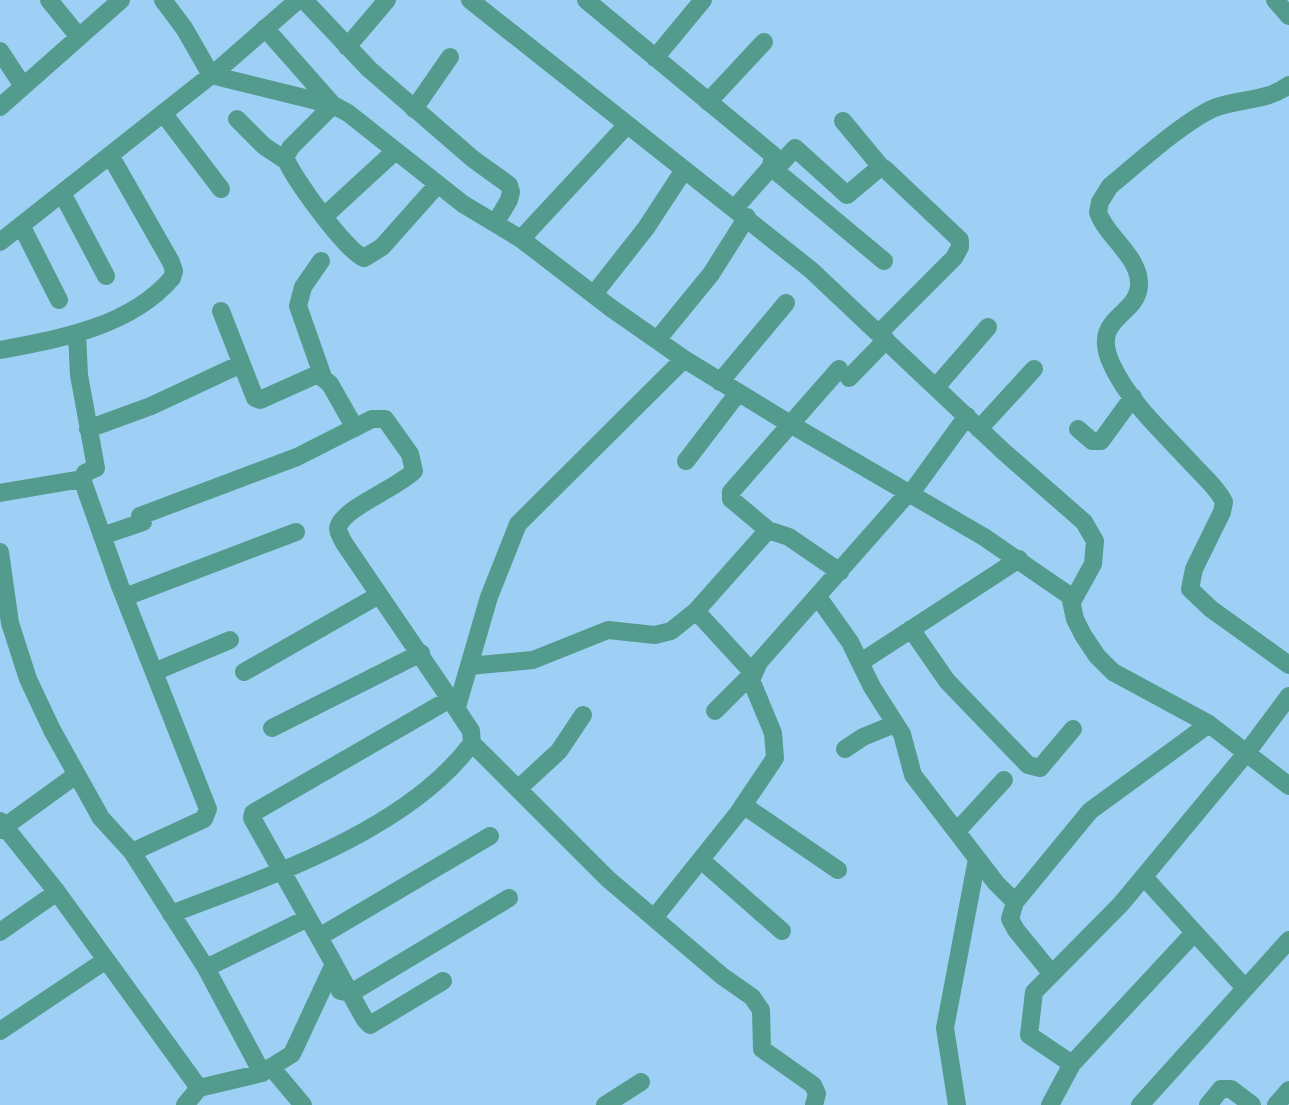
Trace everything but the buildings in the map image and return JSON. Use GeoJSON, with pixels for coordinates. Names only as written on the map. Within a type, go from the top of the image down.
{"type":"FeatureCollection","features":[{"type":"Feature","properties":{"kind":"street"},"geometry":{"type":"LineString","coordinates":[[49,0],[79,37]]}},
{"type":"Feature","properties":{"kind":"street"},"geometry":{"type":"LineString","coordinates":[[0,107],[121,0]]}},
{"type":"Feature","properties":{"kind":"street"},"geometry":{"type":"LineString","coordinates":[[163,0],[184,28],[211,75],[333,105]]}},
{"type":"Feature","properties":{"kind":"street"},"geometry":{"type":"LineString","coordinates":[[0,242],[211,75],[298,0]]}},
{"type":"Feature","properties":{"kind":"street"},"geometry":{"type":"LineString","coordinates":[[304,0],[347,47],[414,109],[473,159],[509,185],[511,192],[509,200],[495,222]]}},
{"type":"Feature","properties":{"kind":"street"},"geometry":{"type":"LineString","coordinates":[[347,47],[387,0]]}},
{"type":"Feature","properties":{"kind":"street"},"geometry":{"type":"LineString","coordinates":[[470,0],[626,126],[741,213],[811,270],[1091,531],[1095,541],[1092,564],[1072,602]]}},
{"type":"Feature","properties":{"kind":"street"},"geometry":{"type":"LineString","coordinates":[[655,58],[703,0]]}},
{"type":"Feature","properties":{"kind":"street"},"geometry":{"type":"LineString","coordinates":[[1275,0],[1289,16]]}},
{"type":"Feature","properties":{"kind":"street"},"geometry":{"type":"LineString","coordinates":[[598,4],[655,58],[773,155],[773,168]]}},
{"type":"Feature","properties":{"kind":"street"},"geometry":{"type":"LineString","coordinates":[[265,28],[333,105],[374,131],[463,204],[521,239],[684,359],[1019,559],[1067,593],[1072,602],[1075,620],[1083,635],[1113,672],[1209,724],[1289,786]]}},
{"type":"Feature","properties":{"kind":"street"},"geometry":{"type":"LineString","coordinates":[[708,102],[764,42]]}},
{"type":"Feature","properties":{"kind":"street"},"geometry":{"type":"LineString","coordinates":[[0,51],[23,86]]}},
{"type":"Feature","properties":{"kind":"street"},"geometry":{"type":"LineString","coordinates":[[414,109],[450,57]]}},
{"type":"Feature","properties":{"kind":"street"},"geometry":{"type":"LineString","coordinates":[[1289,85],[1270,97],[1225,105],[1206,113],[1110,186],[1100,202],[1100,218],[1134,267],[1139,279],[1137,295],[1112,323],[1105,348],[1113,369],[1133,397],[1224,502],[1222,512],[1192,575],[1191,591],[1211,609],[1289,665]]}},
{"type":"Feature","properties":{"kind":"street"},"geometry":{"type":"LineString","coordinates":[[285,160],[291,147],[333,105]]}},
{"type":"Feature","properties":{"kind":"street"},"geometry":{"type":"LineString","coordinates":[[163,113],[221,189]]}},
{"type":"Feature","properties":{"kind":"street"},"geometry":{"type":"LineString","coordinates":[[237,119],[264,146],[285,160],[322,213],[354,252],[364,258],[382,247],[438,184]]}},
{"type":"Feature","properties":{"kind":"street"},"geometry":{"type":"LineString","coordinates":[[840,572],[789,537],[768,530],[731,499],[732,492],[789,423],[883,336],[954,258],[961,243],[954,233],[882,168],[843,121]]}},
{"type":"Feature","properties":{"kind":"street"},"geometry":{"type":"LineString","coordinates":[[521,239],[626,126]]}},
{"type":"Feature","properties":{"kind":"street"},"geometry":{"type":"LineString","coordinates":[[657,340],[711,273],[741,213],[773,168],[795,148],[844,194],[850,195],[882,168]]}},
{"type":"Feature","properties":{"kind":"street"},"geometry":{"type":"LineString","coordinates":[[322,213],[331,210],[393,153]]}},
{"type":"Feature","properties":{"kind":"street"},"geometry":{"type":"LineString","coordinates":[[0,350],[77,334],[118,318],[168,283],[174,275],[171,262],[110,155]]}},
{"type":"Feature","properties":{"kind":"street"},"geometry":{"type":"LineString","coordinates":[[773,168],[884,261]]}},
{"type":"Feature","properties":{"kind":"street"},"geometry":{"type":"LineString","coordinates":[[594,294],[646,228],[684,170]]}},
{"type":"Feature","properties":{"kind":"street"},"geometry":{"type":"LineString","coordinates":[[62,193],[106,276]]}},
{"type":"Feature","properties":{"kind":"street"},"geometry":{"type":"LineString","coordinates":[[21,225],[59,300]]}},
{"type":"Feature","properties":{"kind":"street"},"geometry":{"type":"LineString","coordinates":[[321,261],[303,287],[298,306],[323,377],[330,384],[355,429]]}},
{"type":"Feature","properties":{"kind":"street"},"geometry":{"type":"LineString","coordinates":[[720,381],[786,303]]}},
{"type":"Feature","properties":{"kind":"street"},"geometry":{"type":"LineString","coordinates":[[221,311],[257,400],[313,375],[323,377]]}},
{"type":"Feature","properties":{"kind":"street"},"geometry":{"type":"LineString","coordinates":[[936,387],[988,327]]}},
{"type":"Feature","properties":{"kind":"street"},"geometry":{"type":"LineString","coordinates":[[0,493],[82,478],[85,473],[96,468],[79,375],[77,334]]}},
{"type":"Feature","properties":{"kind":"street"},"geometry":{"type":"LineString","coordinates":[[443,981],[370,1025],[365,1020],[252,819],[253,813],[453,703],[469,666],[489,597],[518,524],[684,359]]}},
{"type":"Feature","properties":{"kind":"street"},"geometry":{"type":"LineString","coordinates":[[88,429],[151,406],[241,364]]}},
{"type":"Feature","properties":{"kind":"street"},"geometry":{"type":"LineString","coordinates":[[654,918],[743,806],[776,753],[773,733],[751,680],[759,662],[973,422],[1035,369]]}},
{"type":"Feature","properties":{"kind":"street"},"geometry":{"type":"LineString","coordinates":[[686,461],[738,393]]}},
{"type":"Feature","properties":{"kind":"street"},"geometry":{"type":"LineString","coordinates":[[1078,429],[1092,441],[1101,441],[1133,397]]}},
{"type":"Feature","properties":{"kind":"street"},"geometry":{"type":"LineString","coordinates":[[102,536],[297,457],[379,417],[385,418],[410,454],[415,466],[408,478],[354,510],[339,524],[338,530],[344,543],[421,653],[471,731],[472,742],[608,879],[758,1004],[762,1049],[813,1085],[817,1094],[814,1105]]}},
{"type":"Feature","properties":{"kind":"street"},"geometry":{"type":"LineString","coordinates":[[82,478],[125,597],[208,808],[204,819],[132,852]]}},
{"type":"Feature","properties":{"kind":"street"},"geometry":{"type":"LineString","coordinates":[[469,666],[533,660],[608,630],[662,634],[683,623],[696,611],[768,530]]}},
{"type":"Feature","properties":{"kind":"street"},"geometry":{"type":"LineString","coordinates":[[125,597],[296,532]]}},
{"type":"Feature","properties":{"kind":"street"},"geometry":{"type":"LineString","coordinates":[[0,552],[6,630],[28,680],[76,775],[101,818],[132,852],[206,968],[266,1070],[303,1105]]}},
{"type":"Feature","properties":{"kind":"street"},"geometry":{"type":"LineString","coordinates":[[861,662],[1019,559]]}},
{"type":"Feature","properties":{"kind":"street"},"geometry":{"type":"LineString","coordinates":[[244,672],[379,595]]}},
{"type":"Feature","properties":{"kind":"street"},"geometry":{"type":"LineString","coordinates":[[818,597],[861,662],[872,687],[905,741],[908,763],[913,775],[977,859],[1015,902]]}},
{"type":"Feature","properties":{"kind":"street"},"geometry":{"type":"LineString","coordinates":[[696,611],[753,673]]}},
{"type":"Feature","properties":{"kind":"street"},"geometry":{"type":"LineString","coordinates":[[911,629],[947,681],[1028,765],[1040,768],[1073,729]]}},
{"type":"Feature","properties":{"kind":"street"},"geometry":{"type":"LineString","coordinates":[[154,672],[230,640]]}},
{"type":"Feature","properties":{"kind":"street"},"geometry":{"type":"LineString","coordinates":[[272,728],[421,653]]}},
{"type":"Feature","properties":{"kind":"street"},"geometry":{"type":"LineString","coordinates":[[715,711],[753,673]]}},
{"type":"Feature","properties":{"kind":"street"},"geometry":{"type":"LineString","coordinates":[[1072,1064],[1031,1037],[1029,1032],[1034,992],[1121,904],[1248,752],[1289,696]]}},
{"type":"Feature","properties":{"kind":"street"},"geometry":{"type":"LineString","coordinates":[[518,789],[559,751],[583,715]]}},
{"type":"Feature","properties":{"kind":"street"},"geometry":{"type":"LineString","coordinates":[[845,749],[862,737],[895,724]]}},
{"type":"Feature","properties":{"kind":"street"},"geometry":{"type":"LineString","coordinates":[[1052,974],[1016,930],[1010,919],[1015,902],[1090,811],[1209,724]]}},
{"type":"Feature","properties":{"kind":"street"},"geometry":{"type":"LineString","coordinates":[[171,914],[334,846],[412,802],[440,780],[472,742]]}},
{"type":"Feature","properties":{"kind":"street"},"geometry":{"type":"LineString","coordinates":[[76,775],[2,826],[57,892],[199,1088]]}},
{"type":"Feature","properties":{"kind":"street"},"geometry":{"type":"LineString","coordinates":[[957,831],[1004,780]]}},
{"type":"Feature","properties":{"kind":"street"},"geometry":{"type":"LineString","coordinates":[[743,806],[838,870]]}},
{"type":"Feature","properties":{"kind":"street"},"geometry":{"type":"LineString","coordinates":[[319,937],[490,836]]}},
{"type":"Feature","properties":{"kind":"street"},"geometry":{"type":"LineString","coordinates":[[957,1105],[945,1028],[977,859]]}},
{"type":"Feature","properties":{"kind":"street"},"geometry":{"type":"LineString","coordinates":[[701,860],[782,932]]}},
{"type":"Feature","properties":{"kind":"street"},"geometry":{"type":"LineString","coordinates":[[1144,877],[1245,988]]}},
{"type":"Feature","properties":{"kind":"street"},"geometry":{"type":"LineString","coordinates":[[0,932],[57,892]]}},
{"type":"Feature","properties":{"kind":"street"},"geometry":{"type":"LineString","coordinates":[[322,988],[351,993],[509,898]]}},
{"type":"Feature","properties":{"kind":"street"},"geometry":{"type":"LineString","coordinates":[[206,968],[308,918]]}},
{"type":"Feature","properties":{"kind":"street"},"geometry":{"type":"LineString","coordinates":[[1055,1103],[1072,1064],[1194,933]]}},
{"type":"Feature","properties":{"kind":"street"},"geometry":{"type":"LineString","coordinates":[[1140,1105],[1289,940]]}},
{"type":"Feature","properties":{"kind":"street"},"geometry":{"type":"LineString","coordinates":[[0,1031],[106,960]]}},
{"type":"Feature","properties":{"kind":"street"},"geometry":{"type":"LineString","coordinates":[[185,1105],[199,1088],[266,1070],[292,1054],[334,964]]}},
{"type":"Feature","properties":{"kind":"street"},"geometry":{"type":"LineString","coordinates":[[605,1105],[641,1082]]}},
{"type":"Feature","properties":{"kind":"street"},"geometry":{"type":"LineString","coordinates":[[1208,1105],[1221,1089],[1231,1089],[1251,1105]]}},
{"type":"Feature","properties":{"kind":"street"},"geometry":{"type":"LineString","coordinates":[[1276,1105],[1289,1090]]}}]}
